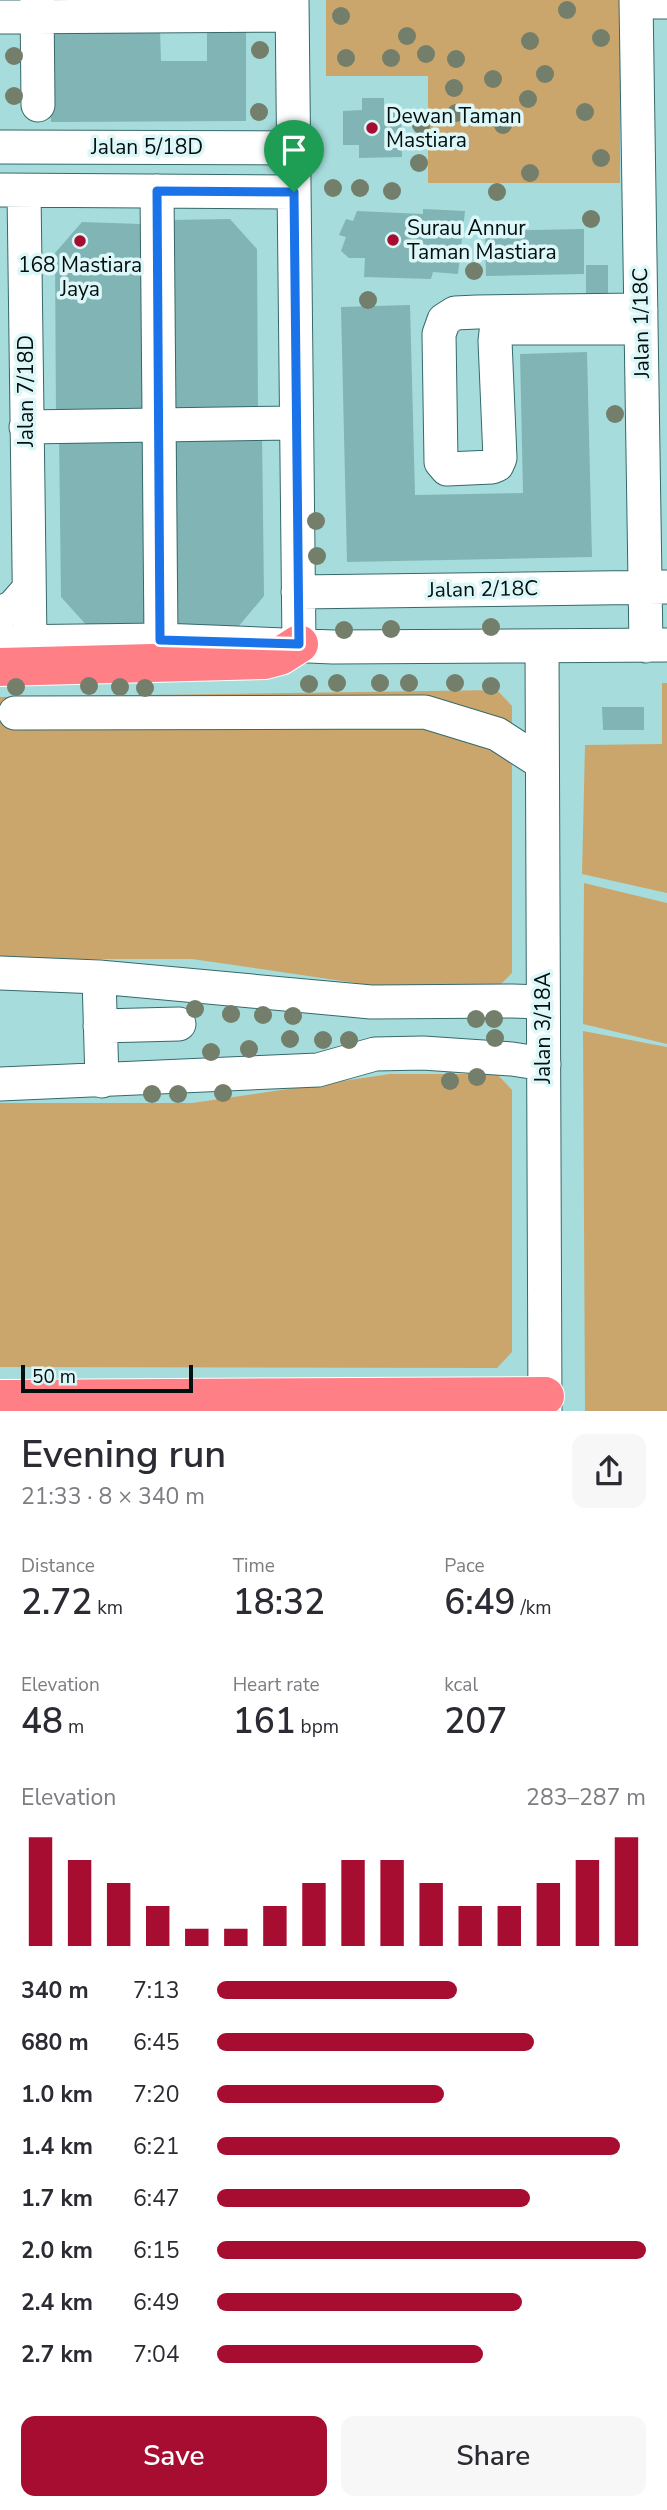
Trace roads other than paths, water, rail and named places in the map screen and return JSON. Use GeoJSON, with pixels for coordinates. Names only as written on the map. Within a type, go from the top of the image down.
{"type":"FeatureCollection","features":[{"type":"Feature","properties":{"kind":"highway"},"geometry":{"type":"LineString","coordinates":[[0,667],[265,660],[280,656],[299,644]]}},
{"type":"Feature","properties":{"kind":"highway"},"geometry":{"type":"LineString","coordinates":[[0,1399],[212,1398],[545,1403]]}},
{"type":"Feature","properties":{"kind":"street","name":"Jalan 1/18C"},"geometry":{"type":"LineString","coordinates":[[646,1],[653,201],[641,319],[655,400],[657,645]]}},
{"type":"Feature","properties":{"kind":"street"},"geometry":{"type":"LineString","coordinates":[[0,17],[37,8],[292,7],[299,644]]}},
{"type":"Feature","properties":{"kind":"street"},"geometry":{"type":"LineString","coordinates":[[37,8],[38,105]]}},
{"type":"Feature","properties":{"kind":"street","name":"Jalan 5/18D"},"geometry":{"type":"LineString","coordinates":[[0,147],[294,148]]}},
{"type":"Feature","properties":{"kind":"street","name":"Jalan 5/18D"},"geometry":{"type":"LineString","coordinates":[[12,190],[294,192]]}},
{"type":"Feature","properties":{"kind":"street","name":"Jalan 7/18D"},"geometry":{"type":"LineString","coordinates":[[12,190],[26,427],[27,591],[15,641]]}},
{"type":"Feature","properties":{"kind":"street"},"geometry":{"type":"LineString","coordinates":[[157,191],[160,640]]}},
{"type":"Feature","properties":{"kind":"street"},"geometry":{"type":"LineString","coordinates":[[477,312],[641,319],[502,328],[496,332],[500,458],[497,465],[492,467],[447,469],[443,466],[439,334],[444,320],[455,313],[477,312]]}},
{"type":"Feature","properties":{"kind":"street"},"geometry":{"type":"LineString","coordinates":[[26,427],[296,423]]}},
{"type":"Feature","properties":{"kind":"street","name":"Jalan 2/18C"},"geometry":{"type":"LineString","coordinates":[[298,592],[656,587]]}},
{"type":"Feature","properties":{"kind":"street"},"geometry":{"type":"LineString","coordinates":[[0,613],[13,607],[27,591]]}},
{"type":"Feature","properties":{"kind":"street"},"geometry":{"type":"LineString","coordinates":[[15,641],[160,640],[333,647],[657,645]]}},
{"type":"Feature","properties":{"kind":"street","name":"Jalan 3/18A"},"geometry":{"type":"LineString","coordinates":[[542,646],[545,1403]]}},
{"type":"Feature","properties":{"kind":"street"},"geometry":{"type":"LineString","coordinates":[[15,713],[425,712],[497,734],[542,763]]}},
{"type":"Feature","properties":{"kind":"street"},"geometry":{"type":"LineString","coordinates":[[0,973],[99,977],[371,1002],[543,1002]]}},
{"type":"Feature","properties":{"kind":"street"},"geometry":{"type":"LineString","coordinates":[[99,977],[102,1081]]}},
{"type":"Feature","properties":{"kind":"street"},"geometry":{"type":"LineString","coordinates":[[371,1002],[374,1054]]}},
{"type":"Feature","properties":{"kind":"street"},"geometry":{"type":"LineString","coordinates":[[100,1026],[179,1024]]}},
{"type":"Feature","properties":{"kind":"street"},"geometry":{"type":"LineString","coordinates":[[0,1084],[318,1070],[374,1054],[423,1052],[544,1064]]}},
{"type":"Feature","properties":{"kind":"place","name":"Dewan Taman Mastiara"},"geometry":{"type":"Point","coordinates":[372,128]}},
{"type":"Feature","properties":{"kind":"place","name":"Surau Annur Taman Mastiara"},"geometry":{"type":"Point","coordinates":[393,240]}},
{"type":"Feature","properties":{"kind":"place","name":"168 Mastiara Jaya"},"geometry":{"type":"Point","coordinates":[80,241]}}]}
